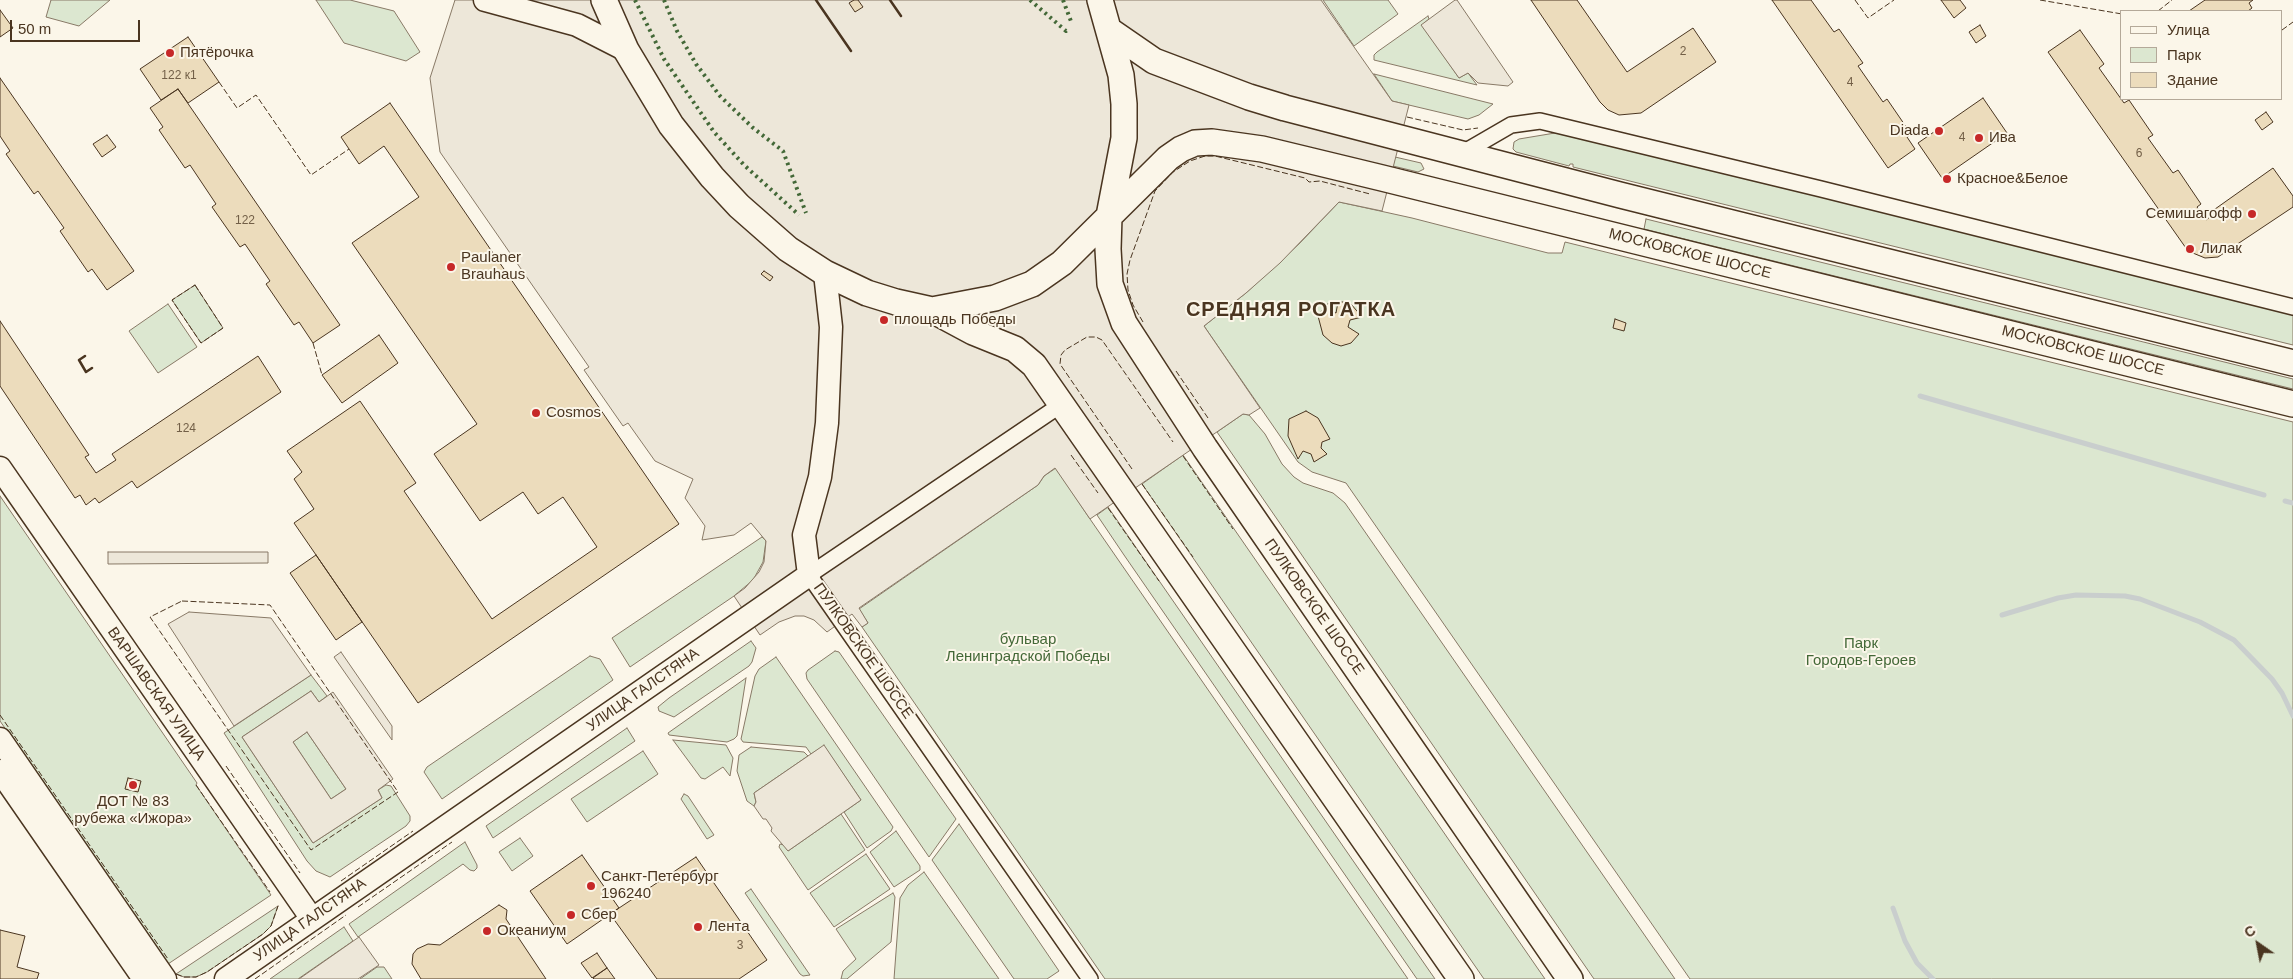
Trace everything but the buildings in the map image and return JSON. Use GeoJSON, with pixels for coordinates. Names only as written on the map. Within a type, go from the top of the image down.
{"type":"FeatureCollection","features":[{"type":"Feature","properties":{"kind":"main road"},"geometry":{"type":"LineString","coordinates":[[604,0],[626,50],[671,125],[712,177],[764,228],[788,248],[825,273],[867,293],[932,310],[973,332],[1015,349],[1025,356],[1039,371],[1461,979]]}},
{"type":"Feature","properties":{"kind":"main road"},"geometry":{"type":"LineString","coordinates":[[932,310],[995,298],[1032,284],[1062,263],[1109,216],[1124,138],[1121,76],[1100,0]]}},
{"type":"Feature","properties":{"kind":"main road"},"geometry":{"type":"LineString","coordinates":[[1109,30],[1154,61],[1248,97],[1620,195],[2293,363]]}},
{"type":"Feature","properties":{"kind":"main road","name":"МОСКОВСКОЕ ШОССЕ"},"geometry":{"type":"LineString","coordinates":[[1109,216],[1168,158],[1181,149],[1195,143],[1212,142],[1262,149],[2293,404]]}},
{"type":"Feature","properties":{"kind":"main road"},"geometry":{"type":"LineString","coordinates":[[1611,235],[1620,195]]}},
{"type":"Feature","properties":{"kind":"main road","name":"ПУЛКОВСКОЕ ШОССЕ"},"geometry":{"type":"LineString","coordinates":[[1109,216],[1110,284],[1124,323],[1205,448],[1570,979]]}},
{"type":"Feature","properties":{"kind":"street"},"geometry":{"type":"LineString","coordinates":[[485,0],[576,25],[626,50]]}},
{"type":"Feature","properties":{"kind":"street"},"geometry":{"type":"LineString","coordinates":[[1461,154],[1511,125],[1540,121],[1821,188],[2293,307]]}},
{"type":"Feature","properties":{"kind":"street"},"geometry":{"type":"LineString","coordinates":[[809,575],[804,535],[820,477],[827,423],[831,327],[825,273]]}},
{"type":"Feature","properties":{"kind":"street","name":"ПУЛКОВСКОЕ ШОССЕ"},"geometry":{"type":"LineString","coordinates":[[1062,404],[809,575],[1090,979]]}},
{"type":"Feature","properties":{"kind":"street","name":"ВАРШАВСКАЯ УЛИЦА"},"geometry":{"type":"LineString","coordinates":[[0,468],[312,919]]}},
{"type":"Feature","properties":{"kind":"street","name":"УЛИЦА ГАЛСТЯНА"},"geometry":{"type":"LineString","coordinates":[[226,979],[809,575]]}},
{"type":"Feature","properties":{"kind":"street"},"geometry":{"type":"LineString","coordinates":[[0,739],[165,979]]}},
{"type":"Feature","properties":{"kind":"street"},"geometry":{"type":"LineString","coordinates":[[0,771],[144,979]]}},
{"type":"Feature","properties":{"kind":"green space"},"geometry":{"type":"Polygon","coordinates":[[[51,0],[110,0],[79,26],[46,17],[51,0]]]}},
{"type":"Feature","properties":{"kind":"green space"},"geometry":{"type":"Polygon","coordinates":[[[316,0],[350,0],[394,11],[420,52],[406,61],[344,43],[316,0]]]}},
{"type":"Feature","properties":{"kind":"green space"},"geometry":{"type":"Polygon","coordinates":[[[1323,0],[1388,0],[1398,14],[1354,46],[1323,0]]]}},
{"type":"Feature","properties":{"kind":"green space"},"geometry":{"type":"Polygon","coordinates":[[[1428,16],[1429,19],[1422,25],[1459,78],[1468,73],[1477,85],[1374,60],[1374,55],[1377,52],[1428,16]]]}},
{"type":"Feature","properties":{"kind":"green space"},"geometry":{"type":"Polygon","coordinates":[[[1374,74],[1493,104],[1479,115],[1468,119],[1392,101],[1374,74]]]}},
{"type":"Feature","properties":{"kind":"green space"},"geometry":{"type":"Polygon","coordinates":[[[1555,133],[1566,134],[2293,313],[2293,345],[1573,167],[1573,164],[1569,166],[1516,152],[1513,149],[1514,142],[1519,139],[1555,133]]]}},
{"type":"Feature","properties":{"kind":"green space"},"geometry":{"type":"Polygon","coordinates":[[[1395,157],[1421,163],[1424,169],[1418,172],[1393,166],[1395,157]]]}},
{"type":"Feature","properties":{"kind":"green space","name":"Парк Городов-Героев"},"geometry":{"type":"Polygon","coordinates":[[[1339,202],[1412,218],[1548,253],[1562,253],[1565,242],[2293,422],[2293,979],[1690,979],[1346,483],[1312,472],[1298,462],[1204,326],[1246,293],[1299,244],[1339,202]]]}},
{"type":"Feature","properties":{"kind":"green space"},"geometry":{"type":"Polygon","coordinates":[[[1646,219],[2293,379],[2293,389],[1644,229],[1646,219]]]}},
{"type":"Feature","properties":{"kind":"green space"},"geometry":{"type":"Polygon","coordinates":[[[195,285],[223,328],[201,343],[172,300],[195,285]]]}},
{"type":"Feature","properties":{"kind":"green space"},"geometry":{"type":"Polygon","coordinates":[[[168,304],[197,347],[158,373],[129,331],[168,304]]]}},
{"type":"Feature","properties":{"kind":"green space"},"geometry":{"type":"Polygon","coordinates":[[[1243,414],[1249,415],[1265,434],[1282,464],[1294,477],[1303,483],[1333,493],[1345,503],[1675,979],[1594,979],[1217,432],[1243,414]]]}},
{"type":"Feature","properties":{"kind":"green space"},"geometry":{"type":"Polygon","coordinates":[[[1183,455],[1545,979],[1484,979],[1142,484],[1183,455]]]}},
{"type":"Feature","properties":{"kind":"green space","name":"бульвар Ленинградской Победы"},"geometry":{"type":"Polygon","coordinates":[[[1056,468],[1408,979],[1105,979],[862,627],[868,623],[859,609],[1038,485],[1044,476],[1056,468]]]}},
{"type":"Feature","properties":{"kind":"green space"},"geometry":{"type":"Polygon","coordinates":[[[0,496],[197,783],[196,785],[271,895],[168,964],[0,721],[0,496]]]}},
{"type":"Feature","properties":{"kind":"green space"},"geometry":{"type":"Polygon","coordinates":[[[1108,507],[1435,979],[1417,979],[1097,515],[1108,507]]]}},
{"type":"Feature","properties":{"kind":"green space"},"geometry":{"type":"Polygon","coordinates":[[[762,537],[766,541],[763,562],[753,580],[734,596],[630,667],[612,638],[762,537]]]}},
{"type":"Feature","properties":{"kind":"green space"},"geometry":{"type":"Polygon","coordinates":[[[751,641],[756,648],[749,666],[674,717],[659,711],[658,707],[669,698],[751,641]]]}},
{"type":"Feature","properties":{"kind":"green space"},"geometry":{"type":"Polygon","coordinates":[[[835,651],[839,652],[956,819],[929,857],[807,679],[806,673],[808,670],[835,651]]]}},
{"type":"Feature","properties":{"kind":"green space"},"geometry":{"type":"Polygon","coordinates":[[[590,656],[600,659],[613,680],[442,799],[424,772],[427,767],[590,656]]]}},
{"type":"Feature","properties":{"kind":"green space"},"geometry":{"type":"Polygon","coordinates":[[[776,657],[893,827],[891,831],[867,848],[844,812],[861,800],[824,746],[811,754],[806,747],[743,742],[741,739],[755,676],[759,669],[776,657]]]}},
{"type":"Feature","properties":{"kind":"green space"},"geometry":{"type":"Polygon","coordinates":[[[311,675],[327,696],[319,702],[311,691],[242,737],[313,843],[382,798],[378,790],[386,785],[391,786],[410,816],[410,821],[406,826],[330,877],[316,871],[307,861],[224,733],[311,675]]]}},
{"type":"Feature","properties":{"kind":"green space"},"geometry":{"type":"Polygon","coordinates":[[[746,678],[737,736],[734,739],[727,742],[669,735],[668,733],[746,678]]]}},
{"type":"Feature","properties":{"kind":"green space"},"geometry":{"type":"Polygon","coordinates":[[[627,728],[635,741],[493,838],[486,826],[627,728]]]}},
{"type":"Feature","properties":{"kind":"green space"},"geometry":{"type":"Polygon","coordinates":[[[307,732],[346,789],[331,799],[293,742],[307,732]]]}},
{"type":"Feature","properties":{"kind":"green space"},"geometry":{"type":"Polygon","coordinates":[[[673,740],[726,745],[733,758],[730,776],[723,767],[705,779],[701,778],[673,740]]]}},
{"type":"Feature","properties":{"kind":"green space"},"geometry":{"type":"Polygon","coordinates":[[[751,747],[804,752],[808,756],[754,793],[756,802],[754,806],[747,801],[737,771],[739,755],[751,747]]]}},
{"type":"Feature","properties":{"kind":"green space"},"geometry":{"type":"Polygon","coordinates":[[[643,751],[658,774],[587,822],[571,799],[643,751]]]}},
{"type":"Feature","properties":{"kind":"green space"},"geometry":{"type":"Polygon","coordinates":[[[684,794],[688,796],[714,835],[707,839],[681,799],[684,794]]]}},
{"type":"Feature","properties":{"kind":"green space"},"geometry":{"type":"Polygon","coordinates":[[[841,814],[865,850],[808,890],[779,847],[780,844],[784,845],[788,851],[841,814]]]}},
{"type":"Feature","properties":{"kind":"green space"},"geometry":{"type":"Polygon","coordinates":[[[959,824],[1059,971],[1047,979],[1014,979],[932,860],[959,824]]]}},
{"type":"Feature","properties":{"kind":"green space"},"geometry":{"type":"Polygon","coordinates":[[[896,831],[920,866],[920,870],[894,887],[870,852],[896,831]]]}},
{"type":"Feature","properties":{"kind":"green space"},"geometry":{"type":"Polygon","coordinates":[[[520,838],[533,856],[512,871],[499,852],[520,838]]]}},
{"type":"Feature","properties":{"kind":"green space"},"geometry":{"type":"Polygon","coordinates":[[[465,842],[477,865],[474,871],[463,864],[358,937],[349,924],[465,842]]]}},
{"type":"Feature","properties":{"kind":"green space"},"geometry":{"type":"Polygon","coordinates":[[[866,854],[890,889],[834,927],[810,893],[866,854]]]}},
{"type":"Feature","properties":{"kind":"green space"},"geometry":{"type":"Polygon","coordinates":[[[924,872],[999,979],[894,979],[900,898],[908,885],[924,872]]]}},
{"type":"Feature","properties":{"kind":"green space"},"geometry":{"type":"Polygon","coordinates":[[[751,889],[810,975],[803,976],[800,974],[745,893],[751,889]]]}},
{"type":"Feature","properties":{"kind":"green space"},"geometry":{"type":"Polygon","coordinates":[[[893,893],[895,897],[891,942],[847,979],[841,979],[843,971],[856,959],[836,929],[893,893]]]}},
{"type":"Feature","properties":{"kind":"green space"},"geometry":{"type":"Polygon","coordinates":[[[278,906],[271,926],[263,934],[207,972],[196,977],[184,977],[176,974],[278,906]]]}},
{"type":"Feature","properties":{"kind":"green space"},"geometry":{"type":"Polygon","coordinates":[[[344,927],[353,941],[298,979],[270,979],[344,927]]]}},
{"type":"Feature","properties":{"kind":"green space"},"geometry":{"type":"Polygon","coordinates":[[[377,967],[384,967],[392,979],[360,979],[377,967]]]}},
{"type":"Feature","properties":{"kind":"shaded area","name":"площадь Победы"},"geometry":{"type":"Polygon","coordinates":[[[455,0],[1321,0],[1392,101],[1409,105],[1382,211],[1339,202],[1280,263],[1204,326],[1260,408],[1249,415],[1243,414],[1090,519],[1055,468],[1044,476],[1038,485],[859,608],[868,623],[862,627],[852,614],[827,632],[814,620],[804,616],[795,616],[779,622],[760,635],[734,596],[745,588],[759,572],[764,562],[766,541],[751,523],[734,535],[702,540],[705,526],[685,498],[693,479],[655,461],[628,423],[623,426],[584,370],[589,367],[440,152],[430,78],[455,0]]]}},
{"type":"Feature","properties":{"kind":"shaded area"},"geometry":{"type":"Polygon","coordinates":[[[1457,0],[1513,82],[1508,86],[1478,83],[1468,73],[1459,78],[1421,25],[1457,0]]]}},
{"type":"Feature","properties":{"kind":"shaded area"},"geometry":{"type":"Polygon","coordinates":[[[108,552],[268,552],[268,563],[108,564],[108,552]]]}},
{"type":"Feature","properties":{"kind":"shaded area"},"geometry":{"type":"Polygon","coordinates":[[[189,612],[271,618],[311,675],[234,726],[168,624],[189,612]]]}},
{"type":"Feature","properties":{"kind":"shaded area"},"geometry":{"type":"Polygon","coordinates":[[[341,652],[392,726],[392,740],[334,657],[341,652]]]}},
{"type":"Feature","properties":{"kind":"shaded area"},"geometry":{"type":"Polygon","coordinates":[[[311,691],[319,702],[333,692],[393,779],[378,790],[382,798],[313,843],[242,737],[311,691]],[[307,732],[293,742],[331,799],[346,789],[307,732]]]}},
{"type":"Feature","properties":{"kind":"shaded area"},"geometry":{"type":"Polygon","coordinates":[[[824,745],[861,800],[788,851],[771,831],[772,828],[766,819],[763,819],[754,806],[756,802],[754,793],[824,745]]]}},
{"type":"Feature","properties":{"kind":"shaded area"},"geometry":{"type":"Polygon","coordinates":[[[359,937],[379,965],[358,979],[299,979],[359,937]]]}},
{"type":"Feature","properties":{"kind":"waterway"},"geometry":{"type":"LineString","coordinates":[[1920,396],[2264,495]]}},
{"type":"Feature","properties":{"kind":"waterway"},"geometry":{"type":"LineString","coordinates":[[2285,501],[2293,503]]}},
{"type":"Feature","properties":{"kind":"waterway"},"geometry":{"type":"LineString","coordinates":[[2002,615],[2058,598],[2076,595],[2125,596],[2140,599],[2200,622],[2234,640],[2272,679],[2282,693],[2293,716]]}},
{"type":"Feature","properties":{"kind":"waterway"},"geometry":{"type":"LineString","coordinates":[[1893,908],[1905,941],[1917,963],[1933,979]]}},
{"type":"Feature","properties":{"kind":"hedge"},"geometry":{"type":"LineString","coordinates":[[635,0],[664,59],[714,132],[744,165],[799,215]]}},
{"type":"Feature","properties":{"kind":"hedge"},"geometry":{"type":"LineString","coordinates":[[664,0],[677,31],[696,64],[720,96],[752,127],[783,151],[806,213]]}},
{"type":"Feature","properties":{"kind":"hedge"},"geometry":{"type":"LineString","coordinates":[[1030,0],[1066,31],[1069,28]]}},
{"type":"Feature","properties":{"kind":"hedge"},"geometry":{"type":"LineString","coordinates":[[1063,0],[1072,24]]}},
{"type":"Feature","properties":{"kind":"fence"},"geometry":{"type":"LineString","coordinates":[[1855,0],[1868,18],[1894,0]]}},
{"type":"Feature","properties":{"kind":"fence"},"geometry":{"type":"LineString","coordinates":[[2040,0],[2120,14]]}},
{"type":"Feature","properties":{"kind":"fence"},"geometry":{"type":"LineString","coordinates":[[2159,10],[2172,0]]}},
{"type":"Feature","properties":{"kind":"fence"},"geometry":{"type":"LineString","coordinates":[[2283,29],[2293,22]]}},
{"type":"Feature","properties":{"kind":"fence"},"geometry":{"type":"LineString","coordinates":[[219,82],[237,108],[256,95],[311,175],[349,149]]}},
{"type":"Feature","properties":{"kind":"fence"},"geometry":{"type":"LineString","coordinates":[[1407,117],[1463,130],[1478,128]]}},
{"type":"Feature","properties":{"kind":"fence"},"geometry":{"type":"LineString","coordinates":[[1143,322],[1133,305],[1128,290],[1127,274],[1130,260],[1155,191],[1173,172],[1190,161],[1205,156],[1215,156],[1305,178],[1309,182],[1320,181],[1370,194]]}},
{"type":"Feature","properties":{"kind":"fence"},"geometry":{"type":"LineString","coordinates":[[195,285],[223,328],[201,343],[172,300],[195,285]]}},
{"type":"Feature","properties":{"kind":"fence"},"geometry":{"type":"LineString","coordinates":[[1132,469],[1060,364],[1061,355],[1065,350],[1087,337],[1096,337],[1102,340],[1173,442]]}},
{"type":"Feature","properties":{"kind":"fence"},"geometry":{"type":"LineString","coordinates":[[313,343],[322,375]]}},
{"type":"Feature","properties":{"kind":"fence"},"geometry":{"type":"LineString","coordinates":[[1176,371],[1208,418]]}},
{"type":"Feature","properties":{"kind":"fence"},"geometry":{"type":"LineString","coordinates":[[1071,455],[1098,493]]}},
{"type":"Feature","properties":{"kind":"fence"},"geometry":{"type":"LineString","coordinates":[[1183,456],[1233,529]]}},
{"type":"Feature","properties":{"kind":"fence"},"geometry":{"type":"LineString","coordinates":[[1142,484],[1193,557]]}},
{"type":"Feature","properties":{"kind":"fence"},"geometry":{"type":"LineString","coordinates":[[1108,508],[1159,581]]}},
{"type":"Feature","properties":{"kind":"fence"},"geometry":{"type":"LineString","coordinates":[[182,601],[270,605],[398,792],[311,850],[150,617],[182,601]]}},
{"type":"Feature","properties":{"kind":"fence"},"geometry":{"type":"LineString","coordinates":[[0,715],[168,959]]}},
{"type":"Feature","properties":{"kind":"fence"},"geometry":{"type":"LineString","coordinates":[[226,766],[300,873]]}},
{"type":"Feature","properties":{"kind":"fence"},"geometry":{"type":"LineString","coordinates":[[196,785],[270,892]]}},
{"type":"Feature","properties":{"kind":"fence"},"geometry":{"type":"LineString","coordinates":[[341,881],[413,831]]}},
{"type":"Feature","properties":{"kind":"fence"},"geometry":{"type":"LineString","coordinates":[[358,907],[452,842]]}},
{"type":"Feature","properties":{"kind":"fence"},"geometry":{"type":"LineString","coordinates":[[176,974],[184,977],[196,977],[207,972],[263,934],[271,926],[278,906]]}},
{"type":"Feature","properties":{"kind":"fence"},"geometry":{"type":"LineString","coordinates":[[255,979],[346,915]]}},
{"type":"Feature","properties":{"kind":"wall"},"geometry":{"type":"LineString","coordinates":[[816,0],[851,51]]}},
{"type":"Feature","properties":{"kind":"wall"},"geometry":{"type":"LineString","coordinates":[[890,0],[901,16]]}},
{"type":"Feature","properties":{"kind":"wall"},"geometry":{"type":"LineString","coordinates":[[85,356],[79,360],[86,372],[92,368]]}},
{"type":"Feature","properties":{"kind":"place","name":"Пятёрочка"},"geometry":{"type":"Point","coordinates":[170,53]}},
{"type":"Feature","properties":{"kind":"place","name":"Diada"},"geometry":{"type":"Point","coordinates":[1939,131]}},
{"type":"Feature","properties":{"kind":"place","name":"Ива"},"geometry":{"type":"Point","coordinates":[1979,138]}},
{"type":"Feature","properties":{"kind":"place","name":"Красное&Белое"},"geometry":{"type":"Point","coordinates":[1947,179]}},
{"type":"Feature","properties":{"kind":"place","name":"Семишагофф"},"geometry":{"type":"Point","coordinates":[2252,214]}},
{"type":"Feature","properties":{"kind":"place","name":"Лилак"},"geometry":{"type":"Point","coordinates":[2190,249]}},
{"type":"Feature","properties":{"kind":"place","name":"Paulaner Brauhaus"},"geometry":{"type":"Point","coordinates":[451,267]}},
{"type":"Feature","properties":{"kind":"place","name":"площадь Победы"},"geometry":{"type":"Point","coordinates":[884,320]}},
{"type":"Feature","properties":{"kind":"place","name":"Cosmos"},"geometry":{"type":"Point","coordinates":[536,413]}},
{"type":"Feature","properties":{"kind":"place","name":"ДОТ № 83 рубежа «Ижора»"},"geometry":{"type":"Point","coordinates":[133,785]}},
{"type":"Feature","properties":{"kind":"place","name":"Санкт-Петербург 196240"},"geometry":{"type":"Point","coordinates":[591,886]}},
{"type":"Feature","properties":{"kind":"place","name":"Сбер"},"geometry":{"type":"Point","coordinates":[571,915]}},
{"type":"Feature","properties":{"kind":"place","name":"Лента"},"geometry":{"type":"Point","coordinates":[698,927]}},
{"type":"Feature","properties":{"kind":"place","name":"Океаниум"},"geometry":{"type":"Point","coordinates":[487,931]}},
{"type":"Feature","properties":{"kind":"district","name":"СРЕДНЯЯ РОГАТКА"},"geometry":{"type":"Point","coordinates":[1291,310]}}]}
